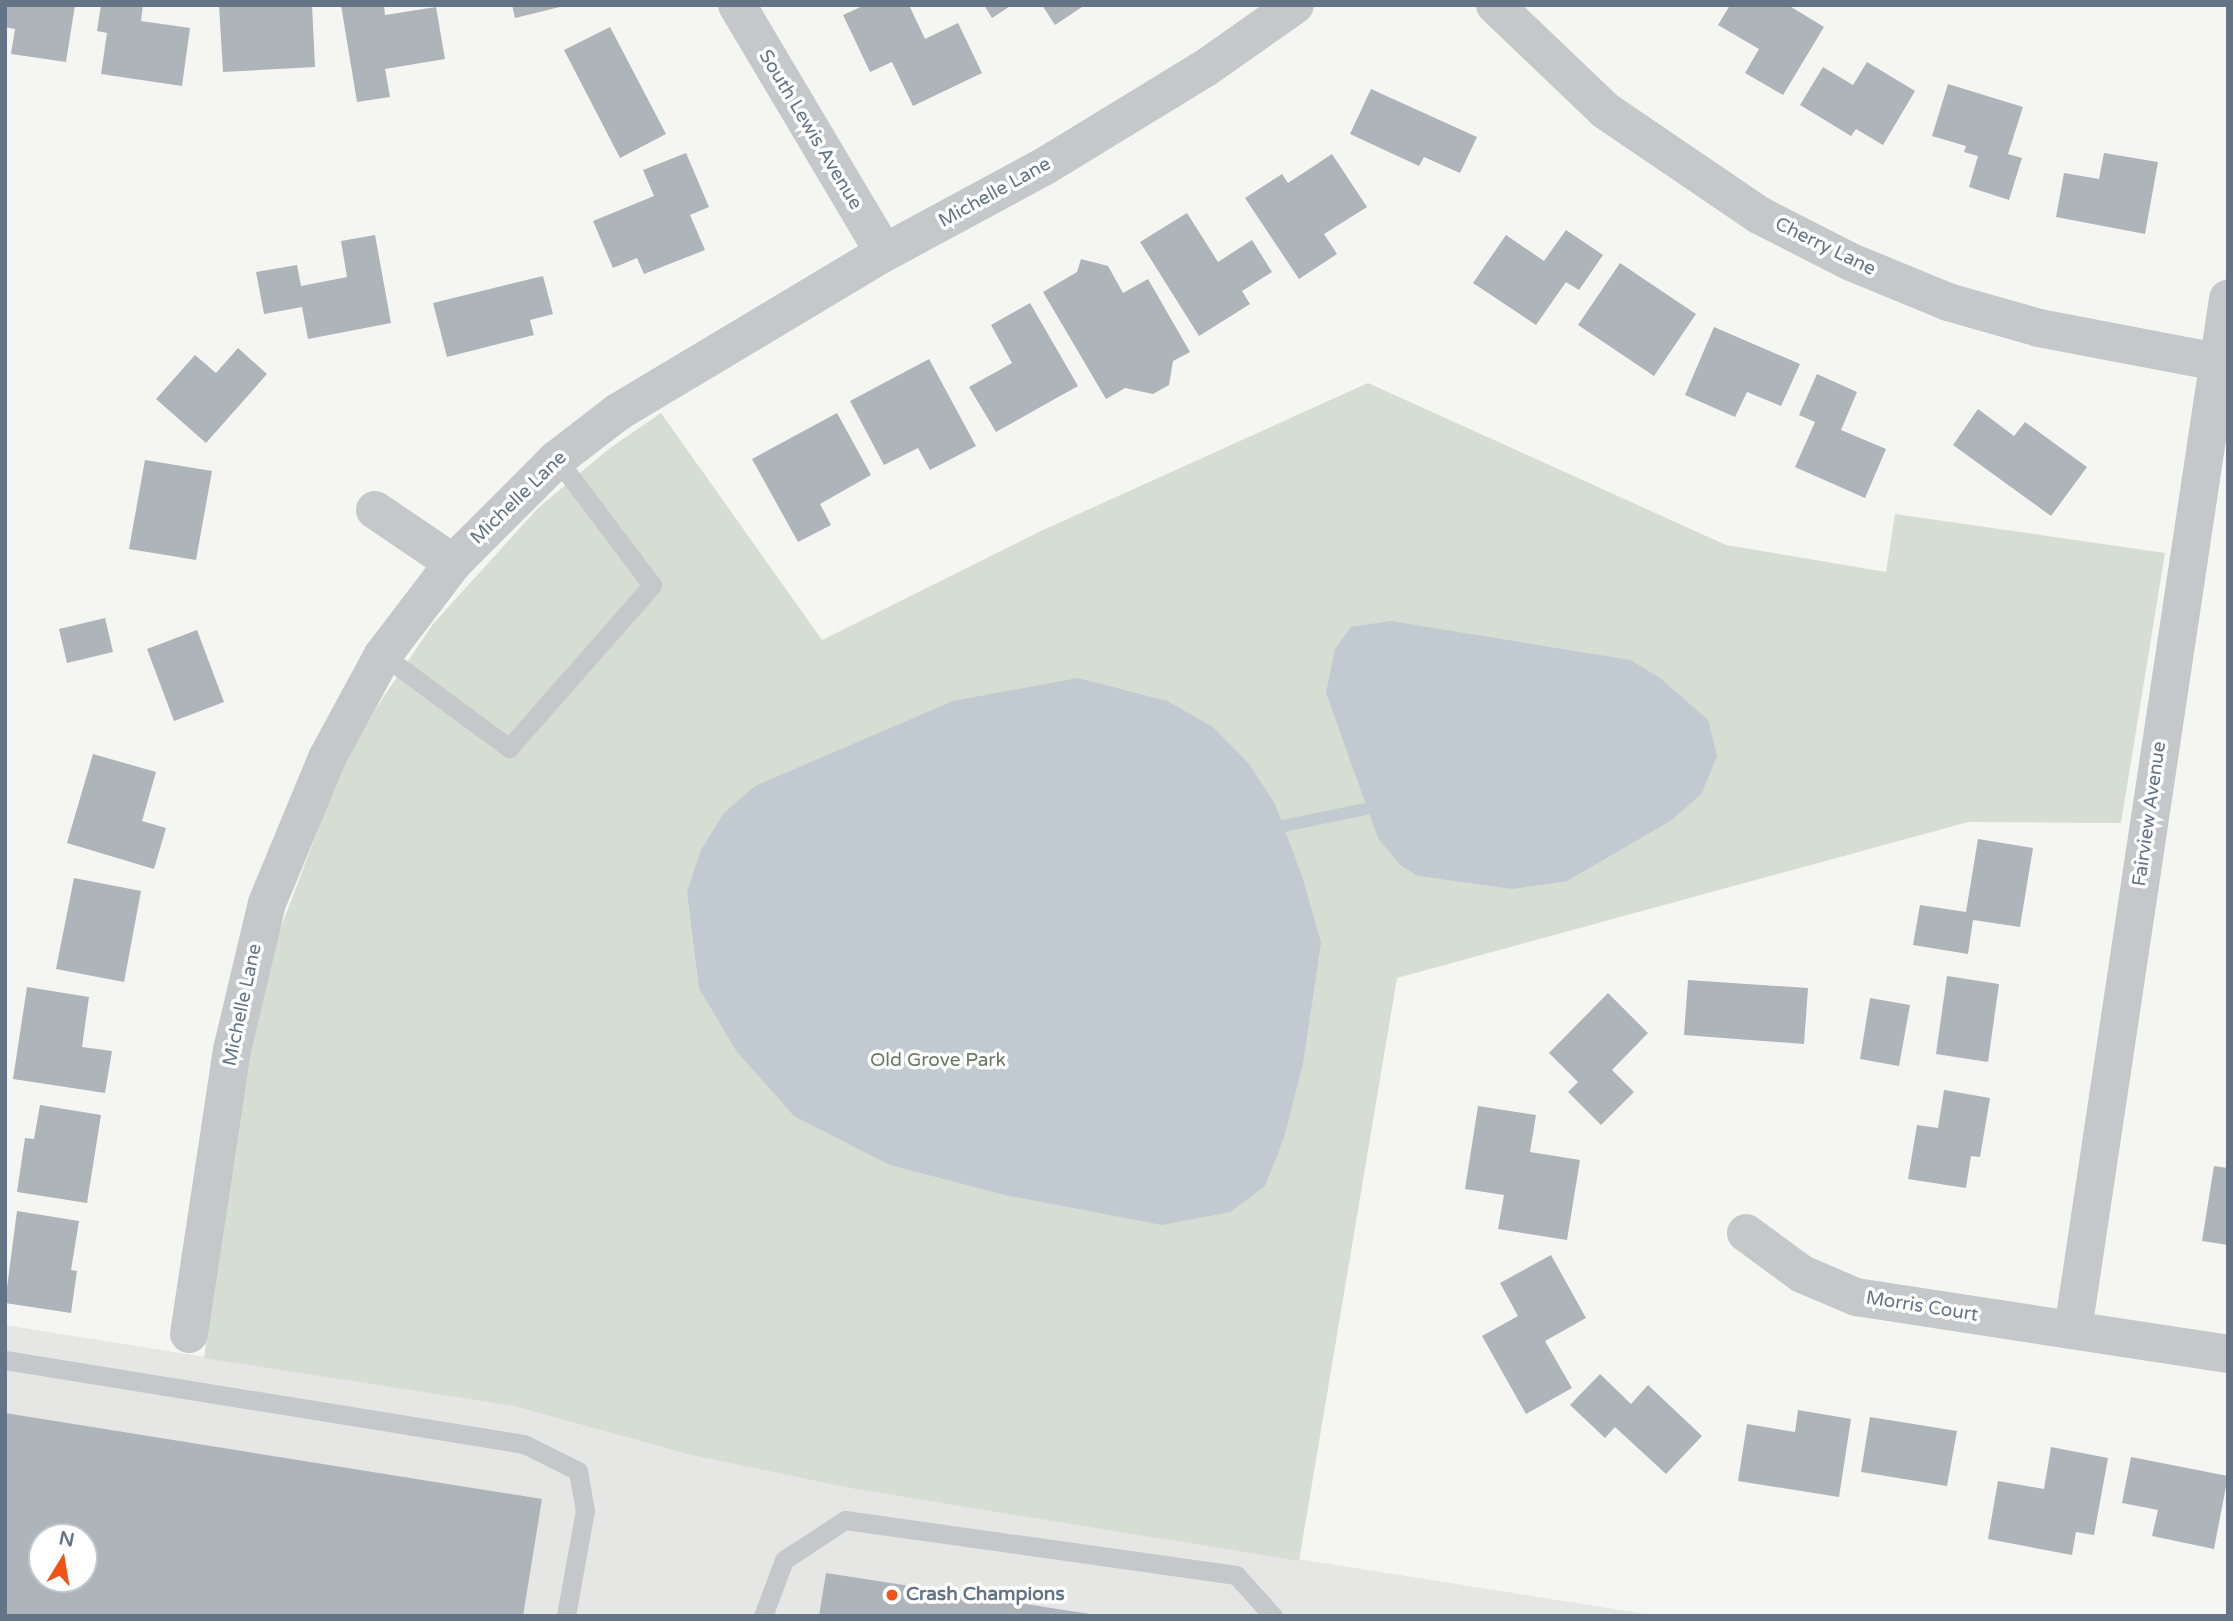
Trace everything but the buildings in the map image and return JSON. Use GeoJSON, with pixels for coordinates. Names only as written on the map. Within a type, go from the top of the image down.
{"type":"FeatureCollection","features":[{"type":"Feature","properties":{"kind":"street","name":"South Lewis Avenue"},"geometry":{"type":"LineString","coordinates":[[737,5],[884,253]]}},
{"type":"Feature","properties":{"kind":"street","name":"Michelle Lane"},"geometry":{"type":"LineString","coordinates":[[189,1334],[232,1050],[257,939],[296,825],[383,655],[453,563],[557,459],[618,412],[884,253],[1056,160],[1204,69],[1295,5]]}},
{"type":"Feature","properties":{"kind":"street","name":"Cherry Lane"},"geometry":{"type":"LineString","coordinates":[[1495,5],[1606,111],[1759,215],[1851,262],[1948,302],[2039,328],[2218,362]]}},
{"type":"Feature","properties":{"kind":"street","name":"Fairview Avenue"},"geometry":{"type":"LineString","coordinates":[[2073,1330],[2228,299]]}},
{"type":"Feature","properties":{"kind":"street"},"geometry":{"type":"LineString","coordinates":[[375,510],[453,563]]}},
{"type":"Feature","properties":{"kind":"street","name":"Morris Court"},"geometry":{"type":"LineString","coordinates":[[1746,1233],[1802,1274],[1856,1297],[2228,1354]]}},
{"type":"Feature","properties":{"kind":"lane"},"geometry":{"type":"LineString","coordinates":[[383,655],[509,747],[652,585],[557,459]]}},
{"type":"Feature","properties":{"kind":"lane"},"geometry":{"type":"LineString","coordinates":[[5,1360],[524,1444],[578,1471],[585,1510],[566,1616]]}},
{"type":"Feature","properties":{"kind":"lane"},"geometry":{"type":"LineString","coordinates":[[763,1616],[784,1560],[845,1520],[1236,1575],[1273,1616]]}},
{"type":"Feature","properties":{"kind":"shaded area"},"geometry":{"type":"Polygon","coordinates":[[[1391,621],[1630,660],[1660,678],[1708,720],[1717,756],[1702,793],[1672,820],[1567,881],[1513,889],[1418,876],[1400,865],[1378,838],[1326,693],[1335,649],[1351,627],[1391,621]]]}},
{"type":"Feature","properties":{"kind":"shaded area"},"geometry":{"type":"Polygon","coordinates":[[[1078,678],[1167,701],[1213,727],[1249,764],[1275,804],[1303,879],[1321,943],[1303,1063],[1284,1138],[1265,1186],[1230,1212],[1162,1225],[1005,1195],[890,1165],[794,1116],[737,1052],[699,988],[687,892],[701,850],[724,813],[755,786],[953,701],[1078,678]]]}},
{"type":"Feature","properties":{"kind":"shaded area"},"geometry":{"type":"Polygon","coordinates":[[[5,1325],[513,1406],[691,1455],[849,1488],[1659,1616],[5,1616],[5,1325]]]}},
{"type":"Feature","properties":{"kind":"green space","name":"Old Grove Park"},"geometry":{"type":"Polygon","coordinates":[[[1368,383],[1726,545],[1886,572],[1895,514],[2165,553],[2121,823],[1968,822],[1397,978],[1299,1561],[849,1488],[691,1455],[513,1406],[204,1358],[239,1105],[275,943],[339,774],[376,708],[433,624],[538,508],[610,448],[661,413],[822,640],[1043,530],[1368,383]]]}},
{"type":"Feature","properties":{"kind":"waterway"},"geometry":{"type":"LineString","coordinates":[[1283,826],[1366,809]]}},
{"type":"Feature","properties":{"kind":"place","name":"Crash Champions"},"geometry":{"type":"Point","coordinates":[892,1595]}}]}
